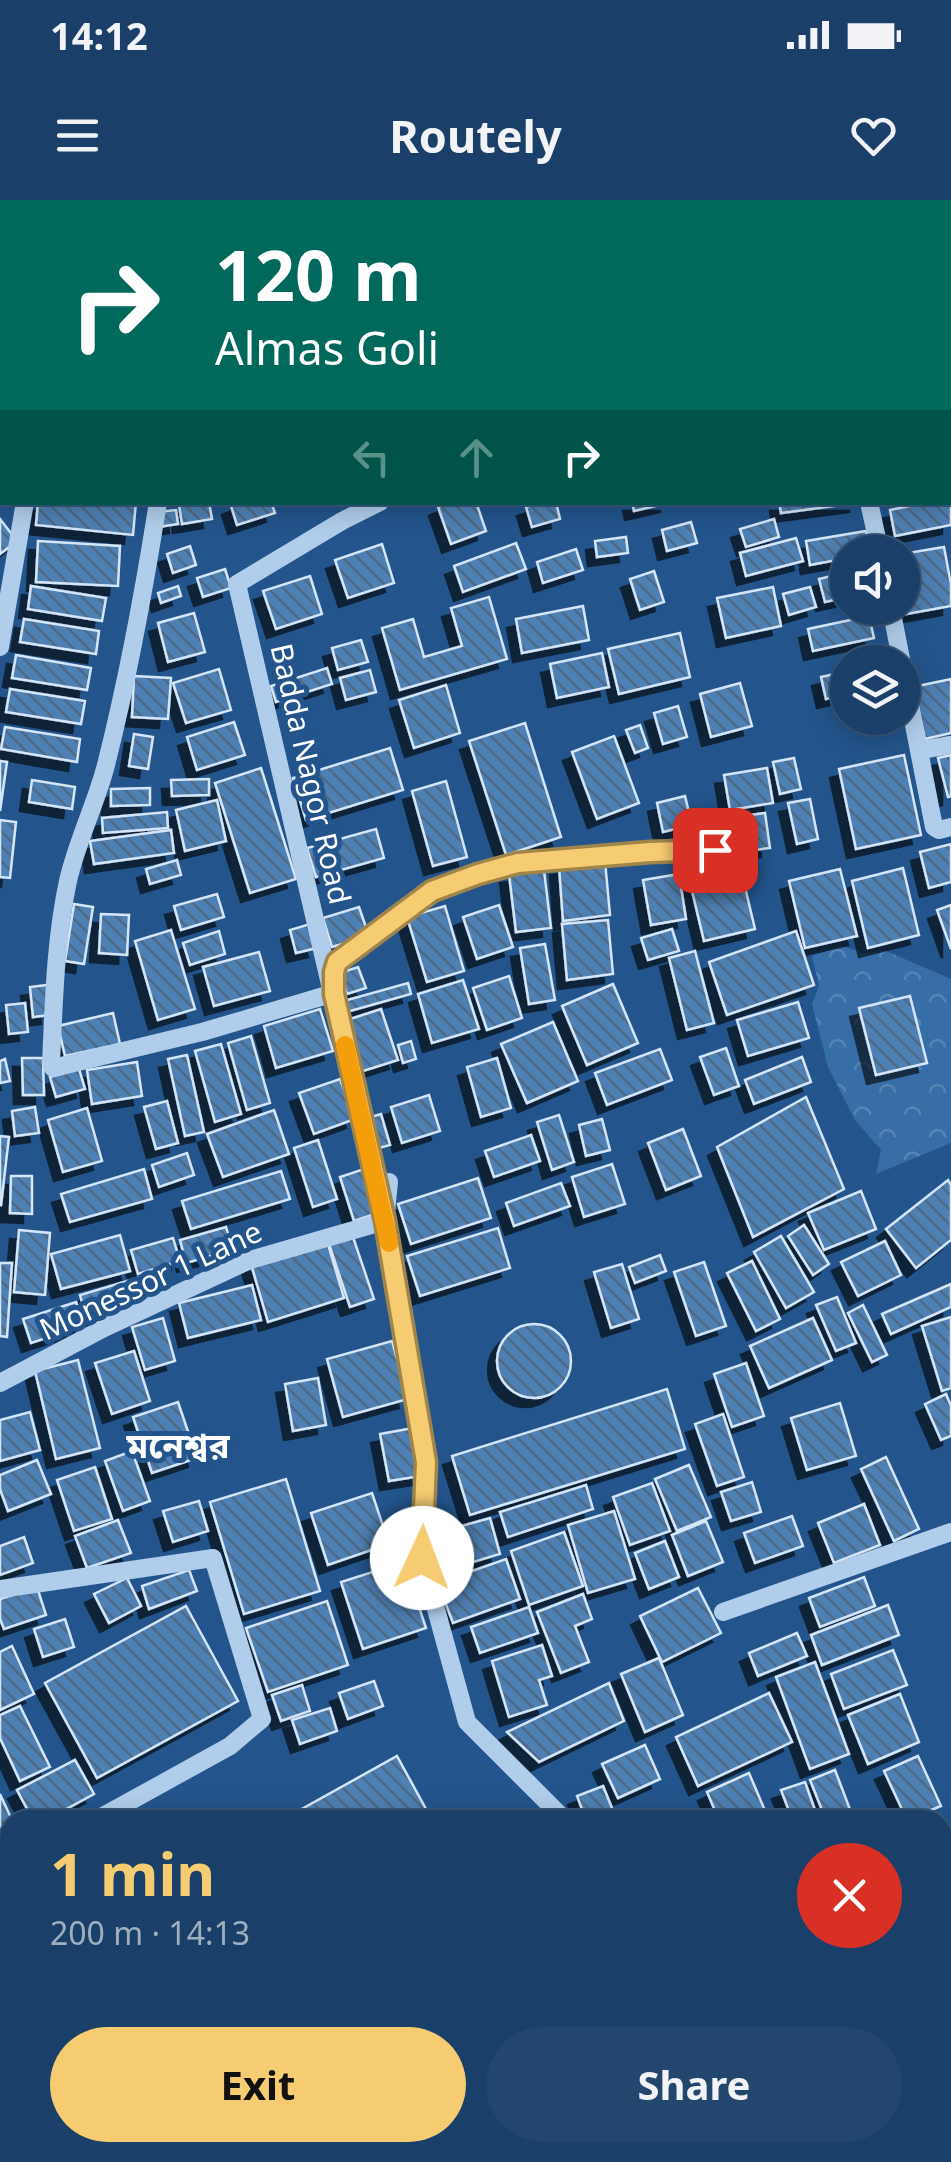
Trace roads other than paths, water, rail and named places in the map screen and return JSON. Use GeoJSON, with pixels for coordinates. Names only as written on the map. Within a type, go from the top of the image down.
{"type":"FeatureCollection","features":[{"type":"Feature","properties":{"kind":"street"},"geometry":{"type":"LineString","coordinates":[[0,647],[24,505]]}},
{"type":"Feature","properties":{"kind":"street"},"geometry":{"type":"LineString","coordinates":[[158,505],[140,618],[105,770],[72,866],[64,904],[56,957],[53,1068],[202,1032],[334,994],[337,962],[432,891],[518,863],[715,850]]}},
{"type":"Feature","properties":{"kind":"street"},"geometry":{"type":"LineString","coordinates":[[340,512],[368,505]]}},
{"type":"Feature","properties":{"kind":"street"},"geometry":{"type":"LineString","coordinates":[[870,505],[876,535]]}},
{"type":"Feature","properties":{"kind":"street","name":"Badda Nagor Road"},"geometry":{"type":"LineString","coordinates":[[340,512],[237,584],[385,1221],[426,1462],[422,1558],[467,1722],[555,1810]]}},
{"type":"Feature","properties":{"kind":"street"},"geometry":{"type":"LineString","coordinates":[[895,625],[934,827],[951,827]]}},
{"type":"Feature","properties":{"kind":"street"},"geometry":{"type":"LineString","coordinates":[[921,750],[951,745]]}},
{"type":"Feature","properties":{"kind":"street"},"geometry":{"type":"LineString","coordinates":[[385,1221],[390,1182]]}},
{"type":"Feature","properties":{"kind":"street","name":"Monessor 1 Lane"},"geometry":{"type":"LineString","coordinates":[[0,1383],[104,1328],[250,1260],[385,1221]]}},
{"type":"Feature","properties":{"kind":"street"},"geometry":{"type":"LineString","coordinates":[[723,1612],[951,1532]]}},
{"type":"Feature","properties":{"kind":"street"},"geometry":{"type":"LineString","coordinates":[[0,1589],[214,1558],[262,1719],[230,1746],[114,1810]]}},
{"type":"Feature","properties":{"kind":"district","name":"মনেশ্বর"},"geometry":{"type":"Point","coordinates":[178,1446]}}]}
